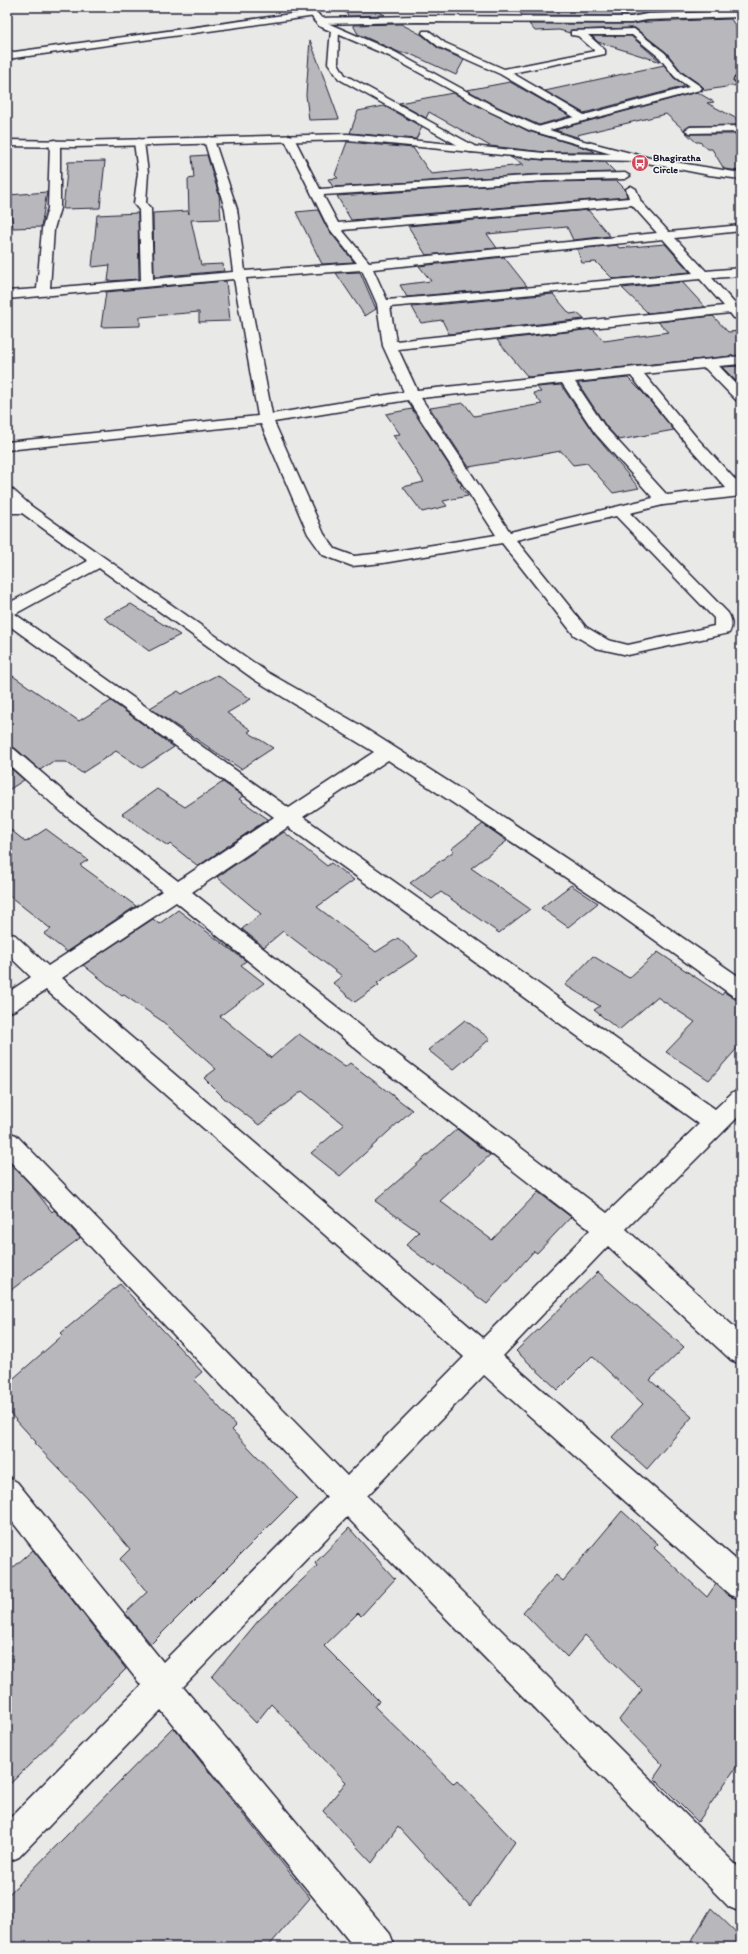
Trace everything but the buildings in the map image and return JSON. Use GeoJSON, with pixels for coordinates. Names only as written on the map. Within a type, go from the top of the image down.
{"type":"FeatureCollection","features":[{"type":"Feature","properties":{"kind":"street"},"geometry":{"type":"LineString","coordinates":[[434,7],[439,19]]}},
{"type":"Feature","properties":{"kind":"street"},"geometry":{"type":"LineString","coordinates":[[691,7],[700,15]]}},
{"type":"Feature","properties":{"kind":"street"},"geometry":{"type":"LineString","coordinates":[[313,14],[335,30],[392,54],[494,110],[538,130],[576,142],[640,158],[709,172],[741,176]]}},
{"type":"Feature","properties":{"kind":"street"},"geometry":{"type":"LineString","coordinates":[[7,56],[313,14],[439,19],[490,16],[741,14]]}},
{"type":"Feature","properties":{"kind":"street"},"geometry":{"type":"LineString","coordinates":[[335,30],[333,63],[342,77],[474,150]]}},
{"type":"Feature","properties":{"kind":"street"},"geometry":{"type":"LineString","coordinates":[[538,130],[698,88],[678,75],[662,55],[634,32],[564,33]]}},
{"type":"Feature","properties":{"kind":"street"},"geometry":{"type":"LineString","coordinates":[[441,33],[422,33],[442,45],[503,72],[583,118]]}},
{"type":"Feature","properties":{"kind":"street"},"geometry":{"type":"LineString","coordinates":[[503,72],[602,52],[580,33]]}},
{"type":"Feature","properties":{"kind":"street"},"geometry":{"type":"LineString","coordinates":[[347,36],[371,35]]}},
{"type":"Feature","properties":{"kind":"street"},"geometry":{"type":"LineString","coordinates":[[741,77],[739,80],[741,82]]}},
{"type":"Feature","properties":{"kind":"street"},"geometry":{"type":"LineString","coordinates":[[690,130],[741,129]]}},
{"type":"Feature","properties":{"kind":"street"},"geometry":{"type":"LineString","coordinates":[[7,143],[55,144],[348,137],[544,156],[640,158]]}},
{"type":"Feature","properties":{"kind":"street"},"geometry":{"type":"LineString","coordinates":[[289,138],[334,227],[366,266],[384,304],[390,346],[412,395],[506,538],[580,631],[602,644],[628,650],[723,629],[722,617],[619,510]]}},
{"type":"Feature","properties":{"kind":"street"},"geometry":{"type":"LineString","coordinates":[[209,140],[231,210],[239,274],[266,419],[316,534],[328,552],[352,561],[383,558],[506,538],[663,500],[739,491]]}},
{"type":"Feature","properties":{"kind":"street"},"geometry":{"type":"LineString","coordinates":[[139,142],[143,173],[140,204],[145,209],[147,284]]}},
{"type":"Feature","properties":{"kind":"street"},"geometry":{"type":"LineString","coordinates":[[43,292],[48,229],[54,208],[55,144]]}},
{"type":"Feature","properties":{"kind":"street"},"geometry":{"type":"LineString","coordinates":[[603,158],[625,176],[636,203],[738,311]]}},
{"type":"Feature","properties":{"kind":"street"},"geometry":{"type":"LineString","coordinates":[[316,192],[545,178],[625,176]]}},
{"type":"Feature","properties":{"kind":"street"},"geometry":{"type":"LineString","coordinates":[[334,227],[636,201]]}},
{"type":"Feature","properties":{"kind":"street"},"geometry":{"type":"LineString","coordinates":[[7,295],[147,284],[239,274],[366,266],[667,237],[741,228]]}},
{"type":"Feature","properties":{"kind":"street"},"geometry":{"type":"LineString","coordinates":[[384,304],[741,272]]}},
{"type":"Feature","properties":{"kind":"street"},"geometry":{"type":"LineString","coordinates":[[390,346],[738,311]]}},
{"type":"Feature","properties":{"kind":"street"},"geometry":{"type":"LineString","coordinates":[[7,446],[266,419],[412,395],[741,360]]}},
{"type":"Feature","properties":{"kind":"street"},"geometry":{"type":"LineString","coordinates":[[709,364],[741,397]]}},
{"type":"Feature","properties":{"kind":"street"},"geometry":{"type":"LineString","coordinates":[[635,372],[690,440],[739,491]]}},
{"type":"Feature","properties":{"kind":"street"},"geometry":{"type":"LineString","coordinates":[[566,379],[600,430],[663,500]]}},
{"type":"Feature","properties":{"kind":"street"},"geometry":{"type":"LineString","coordinates":[[7,492],[26,509],[261,676],[351,728],[599,890],[741,990]]}},
{"type":"Feature","properties":{"kind":"street"},"geometry":{"type":"LineString","coordinates":[[7,508],[26,509]]}},
{"type":"Feature","properties":{"kind":"street"},"geometry":{"type":"LineString","coordinates":[[7,604],[96,559]]}},
{"type":"Feature","properties":{"kind":"street"},"geometry":{"type":"LineString","coordinates":[[7,611],[96,559]]}},
{"type":"Feature","properties":{"kind":"street"},"geometry":{"type":"LineString","coordinates":[[7,616],[716,1123]]}},
{"type":"Feature","properties":{"kind":"street"},"geometry":{"type":"LineString","coordinates":[[7,1004],[387,752]]}},
{"type":"Feature","properties":{"kind":"street"},"geometry":{"type":"LineString","coordinates":[[7,753],[71,809],[178,892],[373,1049],[608,1229],[741,1351]]}},
{"type":"Feature","properties":{"kind":"street"},"geometry":{"type":"LineString","coordinates":[[7,941],[47,978],[484,1357],[741,1584]]}},
{"type":"Feature","properties":{"kind":"street"},"geometry":{"type":"LineString","coordinates":[[7,1845],[608,1229],[741,1099]]}},
{"type":"Feature","properties":{"kind":"street"},"geometry":{"type":"LineString","coordinates":[[7,1142],[347,1497],[741,1895]]}},
{"type":"Feature","properties":{"kind":"street"},"geometry":{"type":"LineString","coordinates":[[7,1492],[162,1686],[377,1947]]}},
{"type":"Feature","properties":{"kind":"place","name":"Bhagiratha Circle"},"geometry":{"type":"Point","coordinates":[640,163]}}]}
